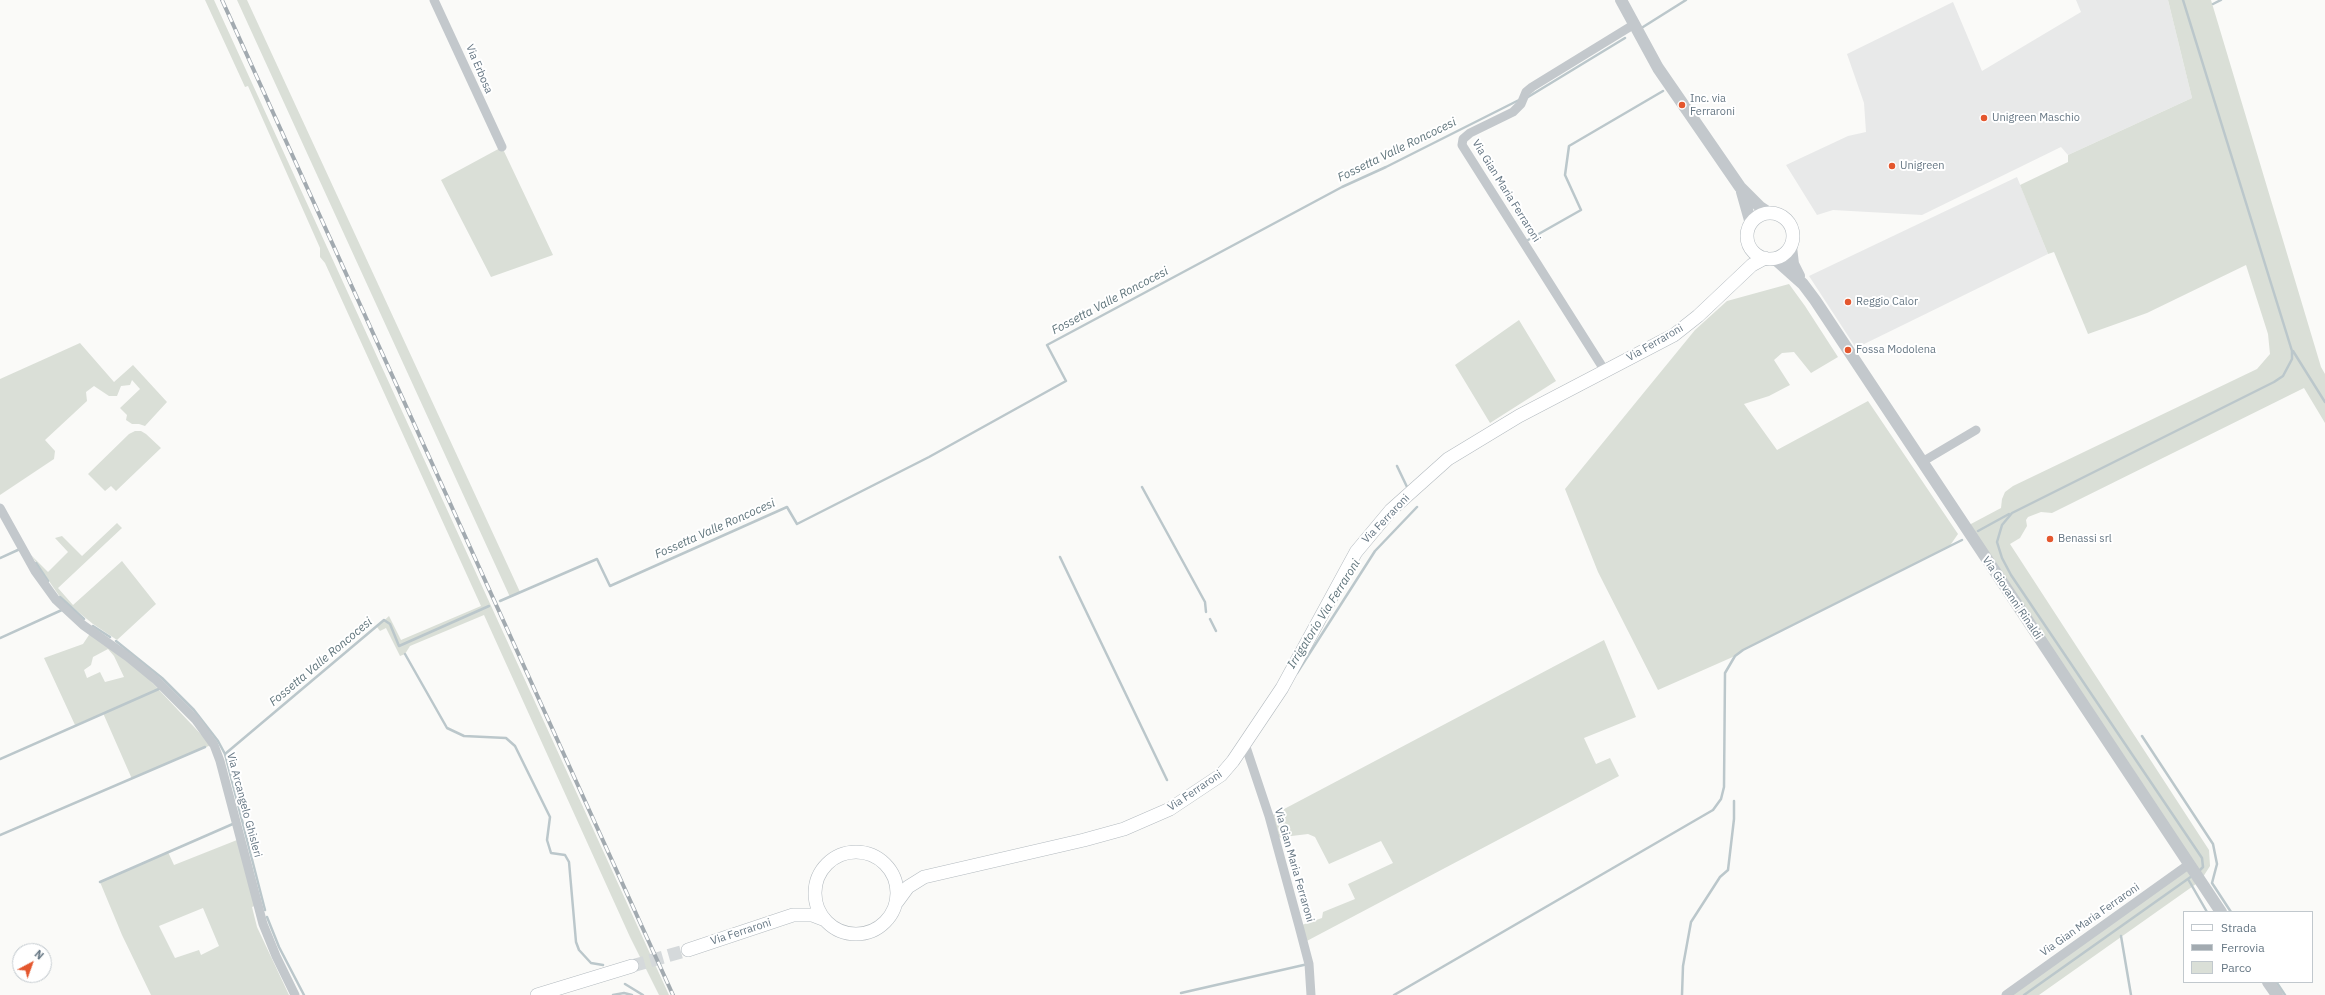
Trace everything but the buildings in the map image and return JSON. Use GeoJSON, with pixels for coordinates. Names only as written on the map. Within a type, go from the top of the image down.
{"type":"FeatureCollection","features":[{"type":"Feature","properties":{"kind":"main road"},"geometry":{"type":"LineString","coordinates":[[1769,213],[1779,214],[1790,223],[1794,237],[1788,251],[1770,258],[1754,252],[1749,243],[1748,231],[1751,224],[1762,214],[1769,213]]}},
{"type":"Feature","properties":{"kind":"main road","name":"Via Ferraroni"},"geometry":{"type":"LineString","coordinates":[[1738,277],[1746,260],[1749,243]]}},
{"type":"Feature","properties":{"kind":"main road","name":"Via Ferraroni"},"geometry":{"type":"LineString","coordinates":[[897,902],[908,887],[924,877],[1084,840],[1142,821],[1170,809],[1221,775],[1245,744],[1301,656],[1356,552],[1377,525],[1448,459],[1519,416],[1674,335],[1698,316],[1752,265],[1770,258]]}},
{"type":"Feature","properties":{"kind":"main road"},"geometry":{"type":"LineString","coordinates":[[861,852],[876,857],[892,872],[897,887],[897,902],[886,922],[867,933],[844,933],[825,920],[818,907],[815,892],[822,870],[832,860],[846,853],[861,852]]}},
{"type":"Feature","properties":{"kind":"main road","name":"Via Ferraroni"},"geometry":{"type":"LineString","coordinates":[[892,872],[924,877]]}},
{"type":"Feature","properties":{"kind":"main road","name":"Via Ferraroni"},"geometry":{"type":"LineString","coordinates":[[793,915],[806,905],[815,892]]}},
{"type":"Feature","properties":{"kind":"main road","name":"Via Ferraroni"},"geometry":{"type":"LineString","coordinates":[[688,950],[793,915],[812,915],[825,920]]}},
{"type":"Feature","properties":{"kind":"main road"},"geometry":{"type":"LineString","coordinates":[[537,995],[632,966]]}},
{"type":"Feature","properties":{"kind":"street","name":"Via Erbosa"},"geometry":{"type":"LineString","coordinates":[[434,0],[502,147]]}},
{"type":"Feature","properties":{"kind":"street"},"geometry":{"type":"LineString","coordinates":[[1621,0],[1658,68],[1740,187],[1760,207],[1769,213]]}},
{"type":"Feature","properties":{"kind":"street","name":"Via Gian Maria Ferraroni"},"geometry":{"type":"LineString","coordinates":[[1605,371],[1462,147],[1462,142],[1467,135],[1511,114],[1521,104],[1527,91],[1634,25]]}},
{"type":"Feature","properties":{"kind":"street"},"geometry":{"type":"LineString","coordinates":[[1740,187],[1746,201],[1751,224]]}},
{"type":"Feature","properties":{"kind":"street","name":"Via Giovanni Rinaldi"},"geometry":{"type":"LineString","coordinates":[[1791,247],[1793,264],[1803,284],[2220,911]]}},
{"type":"Feature","properties":{"kind":"street","name":"Via Giovanni Rinaldi"},"geometry":{"type":"LineString","coordinates":[[1770,258],[1803,284]]}},
{"type":"Feature","properties":{"kind":"street"},"geometry":{"type":"LineString","coordinates":[[1922,462],[1976,430]]}},
{"type":"Feature","properties":{"kind":"street","name":"Via Arcangelo Ghisleri"},"geometry":{"type":"LineString","coordinates":[[0,508],[35,571],[56,600],[83,625],[133,660],[156,680],[196,720],[214,745],[220,761],[263,924],[279,963],[295,995]]}},
{"type":"Feature","properties":{"kind":"street","name":"Via Gian Maria Ferraroni"},"geometry":{"type":"LineString","coordinates":[[1245,744],[1269,816],[1309,964],[1311,995]]}},
{"type":"Feature","properties":{"kind":"street","name":"Via Gian Maria Ferraroni"},"geometry":{"type":"LineString","coordinates":[[2006,995],[2190,867]]}},
{"type":"Feature","properties":{"kind":"street"},"geometry":{"type":"LineString","coordinates":[[2269,983],[2277,995]]}},
{"type":"Feature","properties":{"kind":"shaded area"},"geometry":{"type":"Polygon","coordinates":[[[2076,0],[2168,0],[2192,98],[2068,155],[2061,147],[1922,215],[1833,210],[1817,215],[1786,165],[1848,136],[1866,132],[1864,103],[1847,54],[1953,2],[1982,71],[2081,12],[2076,0]]]}},
{"type":"Feature","properties":{"kind":"shaded area"},"geometry":{"type":"Polygon","coordinates":[[[2017,177],[2048,254],[1856,348],[1809,276],[2017,177]]]}},
{"type":"Feature","properties":{"kind":"green space"},"geometry":{"type":"Polygon","coordinates":[[[205,0],[214,0],[669,995],[659,995],[630,937],[484,615],[410,646],[405,654],[400,656],[386,628],[380,631],[377,627],[389,616],[401,640],[481,606],[325,263],[320,257],[320,248],[248,86],[245,87],[205,0]]]}},
{"type":"Feature","properties":{"kind":"green space"},"geometry":{"type":"Polygon","coordinates":[[[237,0],[247,0],[520,592],[510,597],[237,0]]]}},
{"type":"Feature","properties":{"kind":"green space"},"geometry":{"type":"Polygon","coordinates":[[[2168,0],[2211,0],[2321,367],[2325,374],[2325,423],[2304,388],[2052,513],[2041,512],[2028,517],[2026,520],[2027,526],[2020,538],[2010,544],[2209,850],[2210,866],[2203,877],[1969,525],[2001,508],[2002,499],[2005,492],[2013,486],[2257,369],[2270,354],[2268,334],[2246,265],[2147,313],[2088,334],[2054,252],[2048,254],[2020,185],[2068,162],[2068,155],[2192,98],[2168,0]]]}},
{"type":"Feature","properties":{"kind":"green space"},"geometry":{"type":"Polygon","coordinates":[[[502,147],[553,255],[491,277],[441,180],[502,147]]]}},
{"type":"Feature","properties":{"kind":"green space"},"geometry":{"type":"Polygon","coordinates":[[[1789,284],[1838,357],[1811,373],[1794,352],[1782,353],[1774,360],[1790,385],[1769,396],[1744,404],[1777,450],[1868,401],[1958,534],[1949,547],[1743,650],[1735,656],[1658,690],[1598,572],[1565,489],[1695,330],[1727,301],[1789,284]]]}},
{"type":"Feature","properties":{"kind":"green space"},"geometry":{"type":"Polygon","coordinates":[[[1519,320],[1556,381],[1490,423],[1455,365],[1519,320]]]}},
{"type":"Feature","properties":{"kind":"green space"},"geometry":{"type":"Polygon","coordinates":[[[80,343],[114,382],[133,365],[167,402],[145,426],[132,424],[126,420],[127,415],[120,408],[140,389],[132,380],[130,385],[121,386],[117,396],[109,396],[94,386],[86,392],[87,401],[45,440],[55,451],[54,459],[0,495],[0,379],[80,343]]]}},
{"type":"Feature","properties":{"kind":"green space"},"geometry":{"type":"Polygon","coordinates":[[[135,431],[141,431],[146,434],[161,448],[116,491],[111,486],[105,491],[88,474],[129,434],[135,431]]]}},
{"type":"Feature","properties":{"kind":"green space"},"geometry":{"type":"Polygon","coordinates":[[[117,523],[122,528],[58,588],[73,605],[122,561],[156,604],[117,640],[93,624],[60,597],[31,555],[48,572],[68,552],[55,538],[62,536],[82,556],[117,523]]]}},
{"type":"Feature","properties":{"kind":"green space"},"geometry":{"type":"Polygon","coordinates":[[[91,632],[128,657],[211,745],[132,779],[103,713],[75,725],[44,658],[83,644],[91,632]],[[108,649],[93,657],[91,665],[84,670],[87,678],[100,672],[105,682],[124,677],[114,656],[108,649]]]}},
{"type":"Feature","properties":{"kind":"green space"},"geometry":{"type":"Polygon","coordinates":[[[1604,640],[1636,717],[1584,738],[1596,764],[1610,758],[1619,776],[1303,943],[1299,926],[1322,918],[1323,912],[1355,899],[1348,884],[1393,863],[1381,841],[1329,864],[1315,837],[1308,834],[1275,838],[1269,817],[1604,640]]]}},
{"type":"Feature","properties":{"kind":"green space"},"geometry":{"type":"Polygon","coordinates":[[[237,840],[257,905],[252,907],[257,927],[289,995],[151,995],[122,935],[100,882],[168,852],[174,865],[237,840]],[[203,908],[159,926],[175,958],[199,950],[201,955],[219,946],[203,908]]]}},
{"type":"Feature","properties":{"kind":"green space"},"geometry":{"type":"Polygon","coordinates":[[[2187,870],[2196,884],[2039,995],[2007,995],[2187,870]]]}},
{"type":"Feature","properties":{"kind":"waterway","name":"Fossetta Valle Roncocesi"},"geometry":{"type":"LineString","coordinates":[[1643,27],[1686,0]]}},
{"type":"Feature","properties":{"kind":"waterway"},"geometry":{"type":"LineString","coordinates":[[2183,0],[2292,351],[2292,359],[2283,376],[2274,382],[2012,513],[2002,525],[1997,542],[2002,558],[2011,575],[2202,858],[2203,867],[2198,872]]}},
{"type":"Feature","properties":{"kind":"waterway"},"geometry":{"type":"LineString","coordinates":[[2213,4],[2221,0]]}},
{"type":"Feature","properties":{"kind":"waterway","name":"Fossetta Valle Roncocesi"},"geometry":{"type":"LineString","coordinates":[[1528,97],[1625,38]]}},
{"type":"Feature","properties":{"kind":"waterway"},"geometry":{"type":"LineString","coordinates":[[1528,240],[1581,210],[1565,175],[1569,146],[1663,91]]}},
{"type":"Feature","properties":{"kind":"waterway","name":"Fossetta Valle Roncocesi"},"geometry":{"type":"LineString","coordinates":[[500,601],[597,559],[610,586],[787,507],[797,524],[929,457],[1066,381],[1047,345],[1342,187],[1386,167],[1519,100]]}},
{"type":"Feature","properties":{"kind":"waterway"},"geometry":{"type":"LineString","coordinates":[[2293,351],[2325,402]]}},
{"type":"Feature","properties":{"kind":"waterway","name":"Irrigatorio Via Ferraroni"},"geometry":{"type":"LineString","coordinates":[[1397,466],[1408,489]]}},
{"type":"Feature","properties":{"kind":"waterway"},"geometry":{"type":"LineString","coordinates":[[1142,487],[1205,602],[1206,612]]}},
{"type":"Feature","properties":{"kind":"waterway","name":"Irrigatorio Via Ferraroni"},"geometry":{"type":"LineString","coordinates":[[1297,673],[1375,551],[1417,507]]}},
{"type":"Feature","properties":{"kind":"waterway"},"geometry":{"type":"LineString","coordinates":[[1978,531],[2009,514]]}},
{"type":"Feature","properties":{"kind":"waterway"},"geometry":{"type":"LineString","coordinates":[[1394,995],[1713,810],[1721,799],[1724,787],[1725,673],[1735,656],[1743,650],[1962,540]]}},
{"type":"Feature","properties":{"kind":"waterway"},"geometry":{"type":"LineString","coordinates":[[0,558],[20,549]]}},
{"type":"Feature","properties":{"kind":"waterway"},"geometry":{"type":"LineString","coordinates":[[1060,557],[1167,780]]}},
{"type":"Feature","properties":{"kind":"waterway"},"geometry":{"type":"LineString","coordinates":[[36,563],[48,581]]}},
{"type":"Feature","properties":{"kind":"waterway"},"geometry":{"type":"LineString","coordinates":[[60,597],[84,619]]}},
{"type":"Feature","properties":{"kind":"waterway","name":"Fossetta Valle Roncocesi"},"geometry":{"type":"LineString","coordinates":[[225,754],[384,620],[390,624],[399,646],[489,606]]}},
{"type":"Feature","properties":{"kind":"waterway"},"geometry":{"type":"LineString","coordinates":[[0,638],[64,609]]}},
{"type":"Feature","properties":{"kind":"waterway"},"geometry":{"type":"LineString","coordinates":[[1210,619],[1216,631]]}},
{"type":"Feature","properties":{"kind":"waterway"},"geometry":{"type":"LineString","coordinates":[[93,626],[110,637]]}},
{"type":"Feature","properties":{"kind":"waterway","name":"Fossetta Valle Roncocesi"},"geometry":{"type":"LineString","coordinates":[[116,641],[162,678],[194,710],[218,741],[225,754],[265,910]]}},
{"type":"Feature","properties":{"kind":"waterway"},"geometry":{"type":"LineString","coordinates":[[405,654],[447,728],[464,736],[506,738],[515,746],[550,817],[547,840],[551,853],[565,855],[569,862],[576,942],[579,950],[591,963],[603,965]]}},
{"type":"Feature","properties":{"kind":"waterway"},"geometry":{"type":"LineString","coordinates":[[0,759],[161,688]]}},
{"type":"Feature","properties":{"kind":"waterway"},"geometry":{"type":"LineString","coordinates":[[2142,736],[2213,844],[2217,864],[2212,883],[2230,911]]}},
{"type":"Feature","properties":{"kind":"waterway"},"geometry":{"type":"LineString","coordinates":[[0,835],[205,747]]}},
{"type":"Feature","properties":{"kind":"waterway"},"geometry":{"type":"LineString","coordinates":[[1682,995],[1683,966],[1691,922],[1720,877],[1728,870],[1734,819],[1734,801]]}},
{"type":"Feature","properties":{"kind":"waterway"},"geometry":{"type":"LineString","coordinates":[[100,882],[235,823]]}},
{"type":"Feature","properties":{"kind":"waterway"},"geometry":{"type":"LineString","coordinates":[[2024,995],[2192,876]]}},
{"type":"Feature","properties":{"kind":"waterway"},"geometry":{"type":"LineString","coordinates":[[2188,879],[2206,911]]}},
{"type":"Feature","properties":{"kind":"waterway"},"geometry":{"type":"LineString","coordinates":[[267,917],[279,947],[304,995]]}},
{"type":"Feature","properties":{"kind":"waterway"},"geometry":{"type":"LineString","coordinates":[[2121,936],[2131,995]]}},
{"type":"Feature","properties":{"kind":"waterway"},"geometry":{"type":"LineString","coordinates":[[1181,993],[1308,964]]}},
{"type":"Feature","properties":{"kind":"waterway"},"geometry":{"type":"LineString","coordinates":[[2277,983],[2285,995]]}},
{"type":"Feature","properties":{"kind":"waterway"},"geometry":{"type":"LineString","coordinates":[[625,984],[643,995]]}},
{"type":"Feature","properties":{"kind":"waterway"},"geometry":{"type":"LineString","coordinates":[[613,995],[624,993],[632,995]]}},
{"type":"Feature","properties":{"kind":"tunnel"},"geometry":{"type":"LineString","coordinates":[[632,966],[688,950]]}},
{"type":"Feature","properties":{"kind":"railway"},"geometry":{"type":"LineString","coordinates":[[222,0],[673,995]]}},
{"type":"Feature","properties":{"kind":"place","name":"Inc. via Ferraroni"},"geometry":{"type":"Point","coordinates":[1682,105]}},
{"type":"Feature","properties":{"kind":"place","name":"Unigreen Maschio"},"geometry":{"type":"Point","coordinates":[1984,118]}},
{"type":"Feature","properties":{"kind":"place","name":"Unigreen"},"geometry":{"type":"Point","coordinates":[1892,166]}},
{"type":"Feature","properties":{"kind":"place","name":"Reggio Calor"},"geometry":{"type":"Point","coordinates":[1848,302]}},
{"type":"Feature","properties":{"kind":"place","name":"Fossa Modolena"},"geometry":{"type":"Point","coordinates":[1848,350]}},
{"type":"Feature","properties":{"kind":"place","name":"Benassi srl"},"geometry":{"type":"Point","coordinates":[2050,539]}}]}
